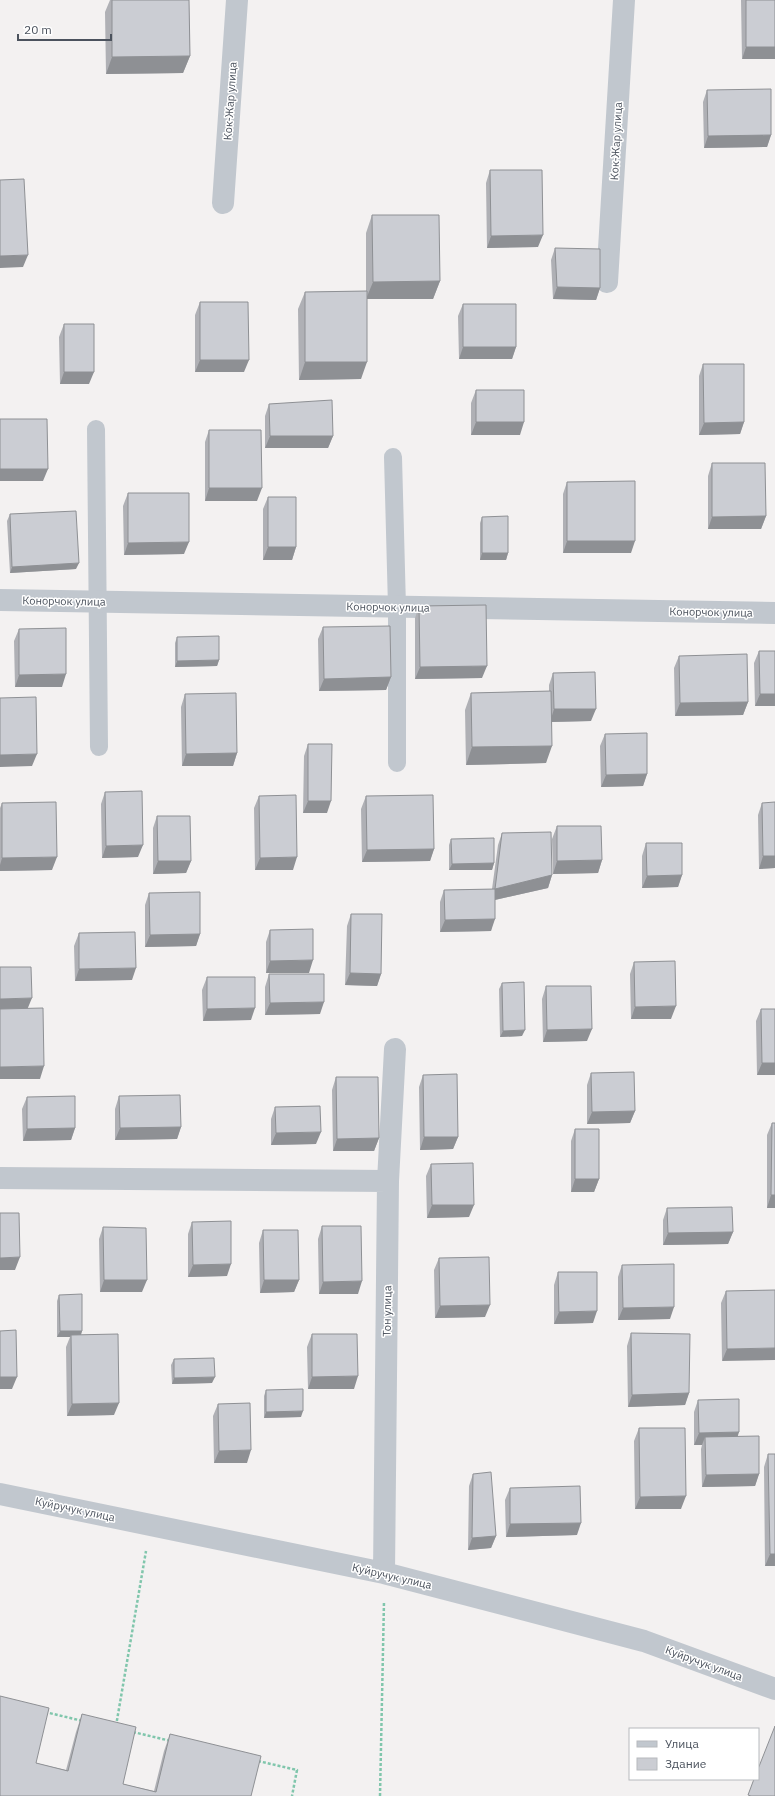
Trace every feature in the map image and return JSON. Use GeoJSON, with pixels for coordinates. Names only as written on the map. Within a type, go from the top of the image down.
{"type":"FeatureCollection","features":[{"type":"Feature","properties":{"kind":"street","name":"Кок-Жар улица"},"geometry":{"type":"LineString","coordinates":[[223,203],[237,0]]}},
{"type":"Feature","properties":{"kind":"street","name":"Кок-Жар улица"},"geometry":{"type":"LineString","coordinates":[[607,282],[624,0]]}},
{"type":"Feature","properties":{"kind":"street","name":"Конорчок улица"},"geometry":{"type":"LineString","coordinates":[[0,600],[775,613]]}},
{"type":"Feature","properties":{"kind":"street","name":"Тон улица"},"geometry":{"type":"LineString","coordinates":[[384,1573],[388,1181],[395,1049]]}},
{"type":"Feature","properties":{"kind":"street"},"geometry":{"type":"LineString","coordinates":[[0,1178],[388,1181]]}},
{"type":"Feature","properties":{"kind":"street","name":"Куйручук улица"},"geometry":{"type":"LineString","coordinates":[[0,1494],[384,1573],[644,1641],[775,1689]]}},
{"type":"Feature","properties":{"kind":"lane"},"geometry":{"type":"LineString","coordinates":[[96,429],[96,602],[99,747]]}},
{"type":"Feature","properties":{"kind":"lane"},"geometry":{"type":"LineString","coordinates":[[393,457],[397,607],[396,764]]}},
{"type":"Feature","properties":{"kind":"path"},"geometry":{"type":"LineString","coordinates":[[116,1728],[151,1525]]}},
{"type":"Feature","properties":{"kind":"path"},"geometry":{"type":"LineString","coordinates":[[380,1796],[384,1573]]}},
{"type":"Feature","properties":{"kind":"path"},"geometry":{"type":"LineString","coordinates":[[39,1710],[85,1721]]}},
{"type":"Feature","properties":{"kind":"path"},"geometry":{"type":"LineString","coordinates":[[131,1732],[176,1742]]}},
{"type":"Feature","properties":{"kind":"path"},"geometry":{"type":"LineString","coordinates":[[252,1760],[298,1770],[292,1796]]}},
{"type":"Feature","properties":{"kind":"building"},"geometry":{"type":"Polygon","coordinates":[[[112,0],[189,0],[190,56],[112,57],[112,0]]]}},
{"type":"Feature","properties":{"kind":"building"},"geometry":{"type":"Polygon","coordinates":[[[746,0],[775,0],[775,47],[746,47],[746,0]]]}},
{"type":"Feature","properties":{"kind":"building"},"geometry":{"type":"Polygon","coordinates":[[[771,89],[771,135],[708,136],[707,90],[771,89]]]}},
{"type":"Feature","properties":{"kind":"building"},"geometry":{"type":"Polygon","coordinates":[[[490,170],[542,170],[543,235],[491,236],[490,170]]]}},
{"type":"Feature","properties":{"kind":"building"},"geometry":{"type":"Polygon","coordinates":[[[24,179],[28,255],[0,256],[0,180],[24,179]]]}},
{"type":"Feature","properties":{"kind":"building"},"geometry":{"type":"Polygon","coordinates":[[[372,215],[439,215],[440,281],[373,282],[372,215]]]}},
{"type":"Feature","properties":{"kind":"building"},"geometry":{"type":"Polygon","coordinates":[[[555,248],[600,249],[600,288],[557,287],[555,248]]]}},
{"type":"Feature","properties":{"kind":"building"},"geometry":{"type":"Polygon","coordinates":[[[367,291],[367,362],[305,362],[305,292],[367,291]]]}},
{"type":"Feature","properties":{"kind":"building"},"geometry":{"type":"Polygon","coordinates":[[[200,302],[248,302],[249,360],[200,360],[200,302]]]}},
{"type":"Feature","properties":{"kind":"building"},"geometry":{"type":"Polygon","coordinates":[[[463,304],[516,304],[516,347],[463,347],[463,304]]]}},
{"type":"Feature","properties":{"kind":"building"},"geometry":{"type":"Polygon","coordinates":[[[64,324],[94,324],[94,372],[64,372],[64,324]]]}},
{"type":"Feature","properties":{"kind":"building"},"geometry":{"type":"Polygon","coordinates":[[[703,364],[744,364],[744,422],[704,423],[703,364]]]}},
{"type":"Feature","properties":{"kind":"building"},"geometry":{"type":"Polygon","coordinates":[[[476,390],[524,390],[524,422],[476,422],[476,390]]]}},
{"type":"Feature","properties":{"kind":"building"},"geometry":{"type":"Polygon","coordinates":[[[332,400],[333,436],[270,436],[269,404],[332,400]]]}},
{"type":"Feature","properties":{"kind":"building"},"geometry":{"type":"Polygon","coordinates":[[[0,419],[47,419],[48,469],[0,469],[0,419]]]}},
{"type":"Feature","properties":{"kind":"building"},"geometry":{"type":"Polygon","coordinates":[[[209,430],[261,430],[262,488],[209,488],[209,430]]]}},
{"type":"Feature","properties":{"kind":"building"},"geometry":{"type":"Polygon","coordinates":[[[712,463],[765,463],[766,516],[712,517],[712,463]]]}},
{"type":"Feature","properties":{"kind":"building"},"geometry":{"type":"Polygon","coordinates":[[[635,481],[635,541],[567,541],[567,482],[635,481]]]}},
{"type":"Feature","properties":{"kind":"building"},"geometry":{"type":"Polygon","coordinates":[[[128,493],[189,493],[189,542],[128,543],[128,493]]]}},
{"type":"Feature","properties":{"kind":"building"},"geometry":{"type":"Polygon","coordinates":[[[268,497],[296,497],[296,547],[268,547],[268,497]]]}},
{"type":"Feature","properties":{"kind":"building"},"geometry":{"type":"Polygon","coordinates":[[[76,511],[79,563],[12,567],[10,514],[76,511]]]}},
{"type":"Feature","properties":{"kind":"building"},"geometry":{"type":"Polygon","coordinates":[[[508,516],[508,553],[482,553],[482,517],[508,516]]]}},
{"type":"Feature","properties":{"kind":"building"},"geometry":{"type":"Polygon","coordinates":[[[486,605],[487,666],[420,667],[419,606],[486,605]]]}},
{"type":"Feature","properties":{"kind":"building"},"geometry":{"type":"Polygon","coordinates":[[[390,626],[391,677],[324,679],[323,627],[390,626]]]}},
{"type":"Feature","properties":{"kind":"building"},"geometry":{"type":"Polygon","coordinates":[[[66,628],[66,674],[19,675],[19,629],[66,628]]]}},
{"type":"Feature","properties":{"kind":"building"},"geometry":{"type":"Polygon","coordinates":[[[219,636],[219,660],[177,661],[177,637],[219,636]]]}},
{"type":"Feature","properties":{"kind":"building"},"geometry":{"type":"Polygon","coordinates":[[[759,651],[775,651],[775,694],[760,694],[759,651]]]}},
{"type":"Feature","properties":{"kind":"building"},"geometry":{"type":"Polygon","coordinates":[[[747,654],[748,702],[680,703],[679,656],[747,654]]]}},
{"type":"Feature","properties":{"kind":"building"},"geometry":{"type":"Polygon","coordinates":[[[595,672],[596,709],[554,709],[553,673],[595,672]]]}},
{"type":"Feature","properties":{"kind":"building"},"geometry":{"type":"Polygon","coordinates":[[[551,691],[552,746],[472,747],[471,693],[551,691]]]}},
{"type":"Feature","properties":{"kind":"building"},"geometry":{"type":"Polygon","coordinates":[[[236,693],[237,753],[186,754],[185,694],[236,693]]]}},
{"type":"Feature","properties":{"kind":"building"},"geometry":{"type":"Polygon","coordinates":[[[36,697],[37,754],[0,755],[0,698],[36,697]]]}},
{"type":"Feature","properties":{"kind":"building"},"geometry":{"type":"Polygon","coordinates":[[[647,733],[647,774],[606,775],[605,734],[647,733]]]}},
{"type":"Feature","properties":{"kind":"building"},"geometry":{"type":"Polygon","coordinates":[[[308,744],[332,744],[331,801],[308,801],[308,744]]]}},
{"type":"Feature","properties":{"kind":"building"},"geometry":{"type":"Polygon","coordinates":[[[142,791],[143,845],[106,846],[105,792],[142,791]]]}},
{"type":"Feature","properties":{"kind":"building"},"geometry":{"type":"Polygon","coordinates":[[[296,795],[297,857],[260,858],[259,796],[296,795]]]}},
{"type":"Feature","properties":{"kind":"building"},"geometry":{"type":"Polygon","coordinates":[[[433,795],[434,849],[367,850],[366,796],[433,795]]]}},
{"type":"Feature","properties":{"kind":"building"},"geometry":{"type":"Polygon","coordinates":[[[56,802],[57,857],[2,858],[2,803],[56,802]]]}},
{"type":"Feature","properties":{"kind":"building"},"geometry":{"type":"Polygon","coordinates":[[[775,802],[775,856],[763,856],[762,803],[775,802]]]}},
{"type":"Feature","properties":{"kind":"building"},"geometry":{"type":"Polygon","coordinates":[[[157,816],[190,816],[191,861],[158,861],[157,816]]]}},
{"type":"Feature","properties":{"kind":"building"},"geometry":{"type":"Polygon","coordinates":[[[557,826],[601,826],[602,860],[557,861],[557,826]]]}},
{"type":"Feature","properties":{"kind":"building"},"geometry":{"type":"Polygon","coordinates":[[[551,832],[552,875],[495,889],[502,833],[551,832]]]}},
{"type":"Feature","properties":{"kind":"building"},"geometry":{"type":"Polygon","coordinates":[[[494,838],[494,863],[452,864],[451,839],[494,838]]]}},
{"type":"Feature","properties":{"kind":"building"},"geometry":{"type":"Polygon","coordinates":[[[646,843],[682,843],[682,875],[647,876],[646,843]]]}},
{"type":"Feature","properties":{"kind":"building"},"geometry":{"type":"Polygon","coordinates":[[[495,889],[495,919],[445,920],[444,890],[495,889]]]}},
{"type":"Feature","properties":{"kind":"building"},"geometry":{"type":"Polygon","coordinates":[[[200,892],[200,934],[150,935],[149,893],[200,892]]]}},
{"type":"Feature","properties":{"kind":"building"},"geometry":{"type":"Polygon","coordinates":[[[351,914],[382,914],[381,974],[350,973],[351,914]]]}},
{"type":"Feature","properties":{"kind":"building"},"geometry":{"type":"Polygon","coordinates":[[[313,929],[313,960],[270,961],[270,930],[313,929]]]}},
{"type":"Feature","properties":{"kind":"building"},"geometry":{"type":"Polygon","coordinates":[[[135,932],[136,968],[79,969],[79,933],[135,932]]]}},
{"type":"Feature","properties":{"kind":"building"},"geometry":{"type":"Polygon","coordinates":[[[675,961],[676,1006],[635,1007],[634,962],[675,961]]]}},
{"type":"Feature","properties":{"kind":"building"},"geometry":{"type":"Polygon","coordinates":[[[0,967],[31,967],[32,998],[0,999],[0,967]]]}},
{"type":"Feature","properties":{"kind":"building"},"geometry":{"type":"Polygon","coordinates":[[[269,974],[324,974],[324,1002],[270,1003],[269,974]]]}},
{"type":"Feature","properties":{"kind":"building"},"geometry":{"type":"Polygon","coordinates":[[[207,977],[255,977],[255,1008],[207,1009],[207,977]]]}},
{"type":"Feature","properties":{"kind":"building"},"geometry":{"type":"Polygon","coordinates":[[[524,982],[525,1030],[503,1031],[502,983],[524,982]]]}},
{"type":"Feature","properties":{"kind":"building"},"geometry":{"type":"Polygon","coordinates":[[[546,986],[591,986],[592,1029],[547,1030],[546,986]]]}},
{"type":"Feature","properties":{"kind":"building"},"geometry":{"type":"Polygon","coordinates":[[[43,1008],[44,1066],[0,1067],[0,1009],[43,1008]]]}},
{"type":"Feature","properties":{"kind":"building"},"geometry":{"type":"Polygon","coordinates":[[[761,1009],[775,1009],[775,1063],[762,1063],[761,1009]]]}},
{"type":"Feature","properties":{"kind":"building"},"geometry":{"type":"Polygon","coordinates":[[[634,1072],[635,1111],[592,1112],[591,1073],[634,1072]]]}},
{"type":"Feature","properties":{"kind":"building"},"geometry":{"type":"Polygon","coordinates":[[[457,1074],[458,1137],[424,1137],[423,1075],[457,1074]]]}},
{"type":"Feature","properties":{"kind":"building"},"geometry":{"type":"Polygon","coordinates":[[[336,1077],[378,1077],[379,1138],[337,1139],[336,1077]]]}},
{"type":"Feature","properties":{"kind":"building"},"geometry":{"type":"Polygon","coordinates":[[[180,1095],[181,1127],[120,1128],[119,1096],[180,1095]]]}},
{"type":"Feature","properties":{"kind":"building"},"geometry":{"type":"Polygon","coordinates":[[[75,1096],[75,1128],[27,1129],[27,1097],[75,1096]]]}},
{"type":"Feature","properties":{"kind":"building"},"geometry":{"type":"Polygon","coordinates":[[[320,1106],[321,1132],[276,1133],[275,1107],[320,1106]]]}},
{"type":"Feature","properties":{"kind":"building"},"geometry":{"type":"Polygon","coordinates":[[[772,1123],[775,1123],[775,1195],[771,1195],[772,1123]]]}},
{"type":"Feature","properties":{"kind":"building"},"geometry":{"type":"Polygon","coordinates":[[[575,1129],[599,1129],[599,1179],[575,1179],[575,1129]]]}},
{"type":"Feature","properties":{"kind":"building"},"geometry":{"type":"Polygon","coordinates":[[[473,1163],[474,1205],[432,1205],[431,1164],[473,1163]]]}},
{"type":"Feature","properties":{"kind":"building"},"geometry":{"type":"Polygon","coordinates":[[[732,1207],[733,1232],[668,1233],[667,1208],[732,1207]]]}},
{"type":"Feature","properties":{"kind":"building"},"geometry":{"type":"Polygon","coordinates":[[[0,1213],[19,1213],[20,1257],[0,1258],[0,1213]]]}},
{"type":"Feature","properties":{"kind":"building"},"geometry":{"type":"Polygon","coordinates":[[[231,1221],[231,1264],[193,1265],[192,1222],[231,1221]]]}},
{"type":"Feature","properties":{"kind":"building"},"geometry":{"type":"Polygon","coordinates":[[[322,1226],[361,1226],[362,1281],[323,1282],[322,1226]]]}},
{"type":"Feature","properties":{"kind":"building"},"geometry":{"type":"Polygon","coordinates":[[[103,1227],[146,1228],[147,1280],[104,1280],[103,1227]]]}},
{"type":"Feature","properties":{"kind":"building"},"geometry":{"type":"Polygon","coordinates":[[[263,1230],[298,1230],[299,1280],[264,1280],[263,1230]]]}},
{"type":"Feature","properties":{"kind":"building"},"geometry":{"type":"Polygon","coordinates":[[[489,1257],[490,1305],[440,1306],[439,1258],[489,1257]]]}},
{"type":"Feature","properties":{"kind":"building"},"geometry":{"type":"Polygon","coordinates":[[[674,1264],[674,1307],[623,1308],[622,1265],[674,1264]]]}},
{"type":"Feature","properties":{"kind":"building"},"geometry":{"type":"Polygon","coordinates":[[[558,1272],[597,1272],[597,1311],[559,1312],[558,1272]]]}},
{"type":"Feature","properties":{"kind":"building"},"geometry":{"type":"Polygon","coordinates":[[[775,1290],[775,1348],[727,1349],[726,1291],[775,1290]]]}},
{"type":"Feature","properties":{"kind":"building"},"geometry":{"type":"Polygon","coordinates":[[[82,1294],[82,1331],[60,1331],[59,1295],[82,1294]]]}},
{"type":"Feature","properties":{"kind":"building"},"geometry":{"type":"Polygon","coordinates":[[[16,1330],[17,1377],[0,1377],[0,1331],[16,1330]]]}},
{"type":"Feature","properties":{"kind":"building"},"geometry":{"type":"Polygon","coordinates":[[[631,1333],[690,1334],[689,1393],[632,1395],[631,1333]]]}},
{"type":"Feature","properties":{"kind":"building"},"geometry":{"type":"Polygon","coordinates":[[[118,1334],[119,1403],[72,1404],[71,1335],[118,1334]]]}},
{"type":"Feature","properties":{"kind":"building"},"geometry":{"type":"Polygon","coordinates":[[[312,1334],[357,1334],[358,1376],[312,1377],[312,1334]]]}},
{"type":"Feature","properties":{"kind":"building"},"geometry":{"type":"Polygon","coordinates":[[[214,1358],[215,1377],[174,1378],[174,1359],[214,1358]]]}},
{"type":"Feature","properties":{"kind":"building"},"geometry":{"type":"Polygon","coordinates":[[[303,1389],[303,1411],[266,1412],[266,1390],[303,1389]]]}},
{"type":"Feature","properties":{"kind":"building"},"geometry":{"type":"Polygon","coordinates":[[[739,1399],[739,1432],[699,1433],[698,1400],[739,1399]]]}},
{"type":"Feature","properties":{"kind":"building"},"geometry":{"type":"Polygon","coordinates":[[[250,1403],[251,1450],[219,1451],[218,1404],[250,1403]]]}},
{"type":"Feature","properties":{"kind":"building"},"geometry":{"type":"Polygon","coordinates":[[[639,1428],[685,1428],[686,1496],[640,1497],[639,1428]]]}},
{"type":"Feature","properties":{"kind":"building"},"geometry":{"type":"Polygon","coordinates":[[[759,1436],[759,1474],[706,1475],[705,1437],[759,1436]]]}},
{"type":"Feature","properties":{"kind":"building"},"geometry":{"type":"Polygon","coordinates":[[[768,1454],[775,1454],[775,1554],[770,1554],[768,1454]]]}},
{"type":"Feature","properties":{"kind":"building"},"geometry":{"type":"Polygon","coordinates":[[[491,1472],[496,1536],[472,1538],[473,1474],[491,1472]]]}},
{"type":"Feature","properties":{"kind":"building"},"geometry":{"type":"Polygon","coordinates":[[[580,1486],[581,1523],[510,1524],[510,1488],[580,1486]]]}},
{"type":"Feature","properties":{"kind":"building"},"geometry":{"type":"Polygon","coordinates":[[[0,1696],[49,1708],[36,1763],[68,1771],[82,1714],[136,1727],[123,1784],[156,1792],[170,1734],[261,1756],[251,1796],[0,1796],[0,1696]]]}},
{"type":"Feature","properties":{"kind":"building"},"geometry":{"type":"Polygon","coordinates":[[[775,1726],[775,1796],[748,1795],[754,1780],[759,1780],[759,1766],[775,1726]]]}}]}
